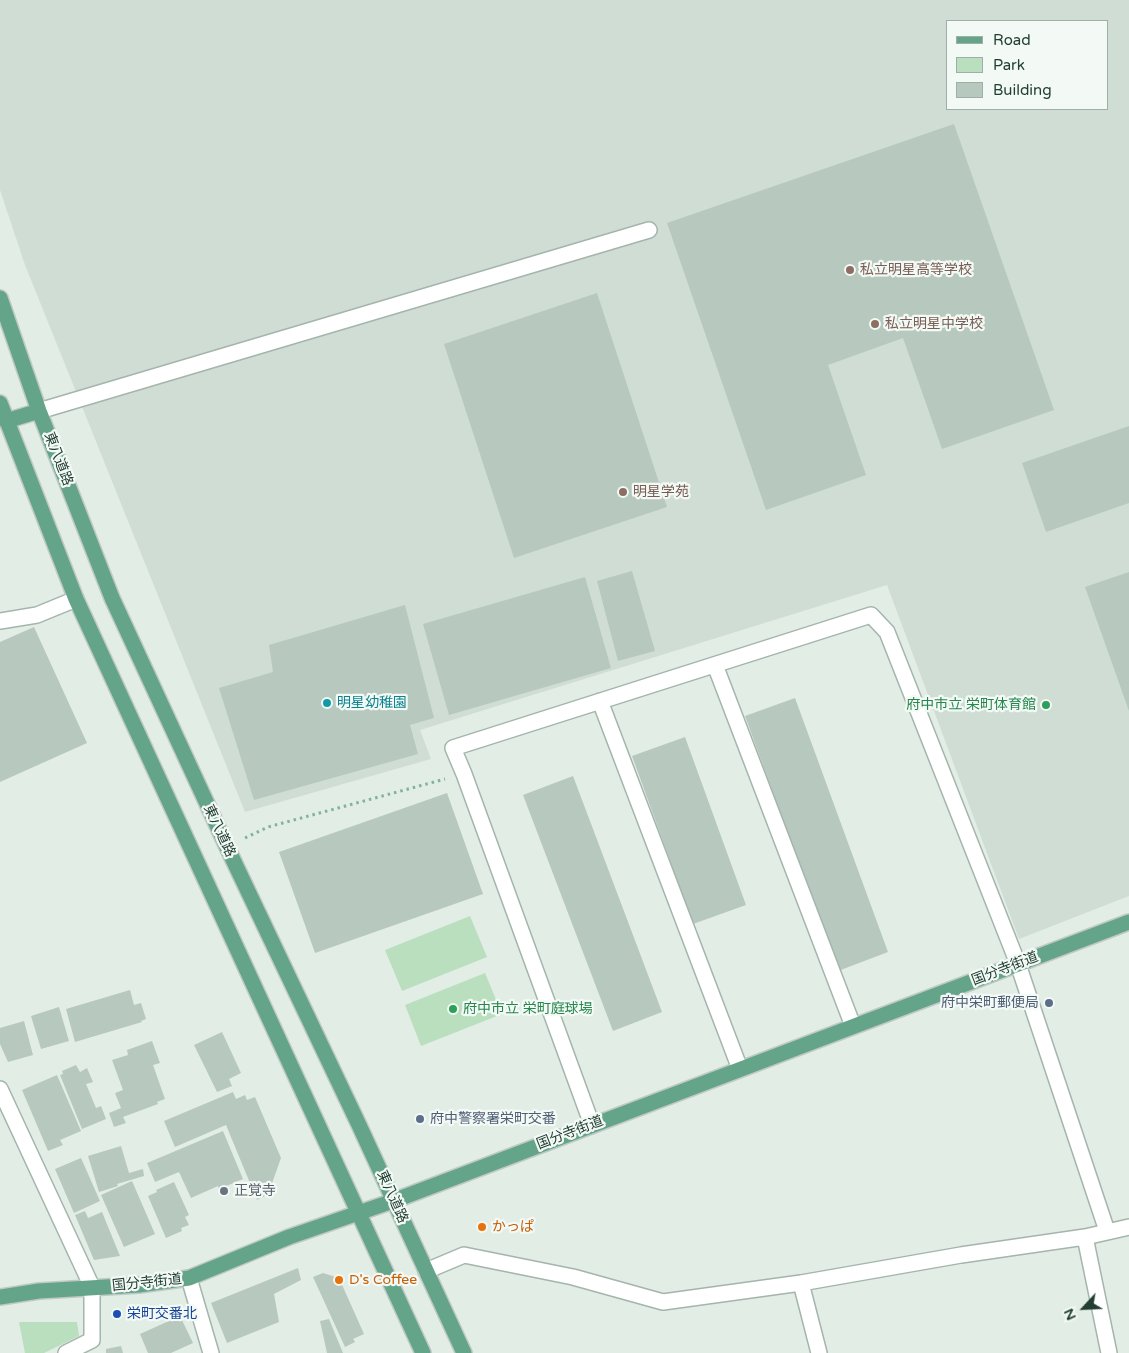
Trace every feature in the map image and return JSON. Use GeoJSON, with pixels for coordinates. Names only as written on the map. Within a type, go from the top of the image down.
{"type":"FeatureCollection","features":[{"type":"Feature","properties":{"kind":"main road","name":"東八道路"},"geometry":{"type":"LineString","coordinates":[[0,298],[39,411],[112,598],[226,847],[359,1125],[464,1353]]}},
{"type":"Feature","properties":{"kind":"main road"},"geometry":{"type":"LineString","coordinates":[[0,403],[76,599],[423,1353]]}},
{"type":"Feature","properties":{"kind":"main road"},"geometry":{"type":"LineString","coordinates":[[6,421],[39,411]]}},
{"type":"Feature","properties":{"kind":"main road","name":"国分寺街道"},"geometry":{"type":"LineString","coordinates":[[0,1297],[39,1291],[139,1285],[189,1278],[289,1237],[393,1200],[1129,922]]}},
{"type":"Feature","properties":{"kind":"street"},"geometry":{"type":"LineString","coordinates":[[39,411],[649,230]]}},
{"type":"Feature","properties":{"kind":"street"},"geometry":{"type":"LineString","coordinates":[[0,621],[37,616],[76,599]]}},
{"type":"Feature","properties":{"kind":"street"},"geometry":{"type":"LineString","coordinates":[[592,1125],[453,748],[872,615],[887,632],[1018,964],[1107,1232]]}},
{"type":"Feature","properties":{"kind":"street"},"geometry":{"type":"LineString","coordinates":[[715,665],[853,1026]]}},
{"type":"Feature","properties":{"kind":"street"},"geometry":{"type":"LineString","coordinates":[[600,701],[740,1069]]}},
{"type":"Feature","properties":{"kind":"street"},"geometry":{"type":"LineString","coordinates":[[0,1089],[3,1104],[92,1287],[92,1340],[66,1353]]}},
{"type":"Feature","properties":{"kind":"street"},"geometry":{"type":"LineString","coordinates":[[426,1271],[464,1255],[573,1277],[663,1302],[801,1283],[961,1254],[1085,1237],[1129,1227]]}},
{"type":"Feature","properties":{"kind":"street"},"geometry":{"type":"LineString","coordinates":[[1085,1237],[1109,1353]]}},
{"type":"Feature","properties":{"kind":"street"},"geometry":{"type":"LineString","coordinates":[[189,1278],[212,1353]]}},
{"type":"Feature","properties":{"kind":"street"},"geometry":{"type":"LineString","coordinates":[[801,1283],[819,1353]]}},
{"type":"Feature","properties":{"kind":"path"},"geometry":{"type":"LineString","coordinates":[[226,847],[268,827],[464,774]]}},
{"type":"Feature","properties":{"kind":"shaded area","name":"明星学苑"},"geometry":{"type":"Polygon","coordinates":[[[0,0],[1129,0],[1129,896],[1019,939],[887,585],[420,730],[431,759],[245,812],[25,265],[0,190],[0,0]]]}},
{"type":"Feature","properties":{"kind":"green space"},"geometry":{"type":"Polygon","coordinates":[[[470,916],[487,957],[402,991],[385,950],[470,916]]]}},
{"type":"Feature","properties":{"kind":"green space","name":"府中市立 栄町庭球場"},"geometry":{"type":"Polygon","coordinates":[[[485,973],[502,1014],[421,1046],[405,1005],[485,973]]]}},
{"type":"Feature","properties":{"kind":"green space"},"geometry":{"type":"Polygon","coordinates":[[[19,1322],[77,1322],[79,1336],[44,1353],[25,1353],[19,1322]]]}},
{"type":"Feature","properties":{"kind":"building"},"geometry":{"type":"Polygon","coordinates":[[[954,124],[1054,410],[942,449],[903,338],[828,365],[866,475],[766,510],[667,223],[954,124]]]}},
{"type":"Feature","properties":{"kind":"building"},"geometry":{"type":"Polygon","coordinates":[[[597,293],[667,507],[514,558],[444,344],[597,293]]]}},
{"type":"Feature","properties":{"kind":"building"},"geometry":{"type":"Polygon","coordinates":[[[1129,426],[1129,503],[1046,532],[1022,463],[1129,426]]]}},
{"type":"Feature","properties":{"kind":"building"},"geometry":{"type":"Polygon","coordinates":[[[632,571],[655,651],[618,661],[597,581],[632,571]]]}},
{"type":"Feature","properties":{"kind":"building"},"geometry":{"type":"Polygon","coordinates":[[[1129,572],[1129,711],[1085,587],[1129,572]]]}},
{"type":"Feature","properties":{"kind":"building"},"geometry":{"type":"Polygon","coordinates":[[[585,577],[611,668],[449,715],[423,624],[585,577]]]}},
{"type":"Feature","properties":{"kind":"building","name":"明星幼稚園"},"geometry":{"type":"Polygon","coordinates":[[[405,605],[434,718],[410,725],[418,754],[254,800],[219,688],[273,672],[269,645],[405,605]]]}},
{"type":"Feature","properties":{"kind":"building"},"geometry":{"type":"Polygon","coordinates":[[[34,627],[87,743],[0,782],[0,642],[34,627]]]}},
{"type":"Feature","properties":{"kind":"building"},"geometry":{"type":"Polygon","coordinates":[[[795,698],[888,952],[838,971],[745,716],[795,698]]]}},
{"type":"Feature","properties":{"kind":"building"},"geometry":{"type":"Polygon","coordinates":[[[685,737],[746,905],[693,924],[632,756],[685,737]]]}},
{"type":"Feature","properties":{"kind":"building"},"geometry":{"type":"Polygon","coordinates":[[[573,776],[662,1012],[613,1031],[523,795],[573,776]]]}},
{"type":"Feature","properties":{"kind":"building"},"geometry":{"type":"Polygon","coordinates":[[[447,793],[483,894],[315,953],[279,852],[447,793]]]}},
{"type":"Feature","properties":{"kind":"building"},"geometry":{"type":"Polygon","coordinates":[[[130,990],[134,1005],[141,1003],[146,1019],[142,1022],[75,1042],[66,1009],[130,990]]]}},
{"type":"Feature","properties":{"kind":"building"},"geometry":{"type":"Polygon","coordinates":[[[59,1007],[69,1041],[41,1049],[31,1016],[59,1007]]]}},
{"type":"Feature","properties":{"kind":"building"},"geometry":{"type":"Polygon","coordinates":[[[24,1021],[33,1055],[8,1062],[0,1044],[0,1028],[24,1021]]]}},
{"type":"Feature","properties":{"kind":"building"},"geometry":{"type":"Polygon","coordinates":[[[222,1032],[241,1073],[229,1079],[232,1086],[217,1092],[194,1045],[222,1032]]]}},
{"type":"Feature","properties":{"kind":"building"},"geometry":{"type":"Polygon","coordinates":[[[152,1041],[160,1063],[153,1065],[165,1099],[157,1102],[158,1104],[123,1117],[126,1123],[114,1127],[109,1113],[121,1108],[115,1093],[123,1090],[112,1060],[128,1055],[127,1050],[152,1041]]]}},
{"type":"Feature","properties":{"kind":"building"},"geometry":{"type":"Polygon","coordinates":[[[76,1065],[80,1072],[87,1068],[93,1082],[86,1084],[96,1108],[101,1106],[106,1119],[82,1129],[60,1075],[63,1074],[62,1071],[76,1065]]]}},
{"type":"Feature","properties":{"kind":"building"},"geometry":{"type":"Polygon","coordinates":[[[57,1075],[81,1131],[60,1140],[63,1145],[48,1151],[22,1090],[57,1075]]]}},
{"type":"Feature","properties":{"kind":"building"},"geometry":{"type":"Polygon","coordinates":[[[233,1092],[236,1099],[245,1095],[247,1100],[255,1097],[281,1158],[270,1189],[265,1191],[267,1195],[257,1200],[226,1125],[175,1147],[164,1121],[233,1092]]]}},
{"type":"Feature","properties":{"kind":"building"},"geometry":{"type":"Polygon","coordinates":[[[223,1131],[243,1179],[219,1189],[218,1186],[191,1198],[179,1172],[155,1182],[147,1163],[223,1131]]]}},
{"type":"Feature","properties":{"kind":"building"},"geometry":{"type":"Polygon","coordinates":[[[121,1146],[129,1173],[143,1169],[144,1176],[117,1184],[118,1186],[99,1192],[88,1156],[121,1146]]]}},
{"type":"Feature","properties":{"kind":"building"},"geometry":{"type":"Polygon","coordinates":[[[81,1158],[100,1201],[74,1213],[55,1169],[81,1158]]]}},
{"type":"Feature","properties":{"kind":"building"},"geometry":{"type":"Polygon","coordinates":[[[132,1181],[155,1234],[124,1247],[101,1195],[132,1181]]]}},
{"type":"Feature","properties":{"kind":"building"},"geometry":{"type":"Polygon","coordinates":[[[174,1182],[189,1215],[185,1217],[189,1225],[181,1228],[182,1231],[166,1238],[148,1196],[174,1182]]]}},
{"type":"Feature","properties":{"kind":"building"},"geometry":{"type":"Polygon","coordinates":[[[85,1211],[88,1218],[102,1212],[120,1256],[94,1260],[75,1215],[85,1211]]]}},
{"type":"Feature","properties":{"kind":"building"},"geometry":{"type":"Polygon","coordinates":[[[298,1268],[301,1280],[274,1294],[279,1322],[227,1343],[211,1303],[298,1268]]]}},
{"type":"Feature","properties":{"kind":"building"},"geometry":{"type":"Polygon","coordinates":[[[323,1273],[339,1278],[364,1334],[353,1339],[355,1342],[345,1347],[313,1277],[323,1273]]]}},
{"type":"Feature","properties":{"kind":"building"},"geometry":{"type":"Polygon","coordinates":[[[180,1316],[193,1343],[171,1353],[148,1353],[140,1334],[180,1316]]]}},
{"type":"Feature","properties":{"kind":"building"},"geometry":{"type":"Polygon","coordinates":[[[329,1319],[343,1353],[327,1353],[320,1321],[329,1319]]]}},
{"type":"Feature","properties":{"kind":"building"},"geometry":{"type":"Polygon","coordinates":[[[121,1346],[123,1353],[106,1353],[106,1349],[121,1346]]]}},
{"type":"Feature","properties":{"kind":"place","name":"私立明星高等学校"},"geometry":{"type":"Point","coordinates":[850,270]}},
{"type":"Feature","properties":{"kind":"place","name":"私立明星中学校"},"geometry":{"type":"Point","coordinates":[875,324]}},
{"type":"Feature","properties":{"kind":"place","name":"明星学苑"},"geometry":{"type":"Point","coordinates":[623,492]}},
{"type":"Feature","properties":{"kind":"place","name":"明星幼稚園"},"geometry":{"type":"Point","coordinates":[327,703]}},
{"type":"Feature","properties":{"kind":"place","name":"府中市立 栄町体育館"},"geometry":{"type":"Point","coordinates":[1046,705]}},
{"type":"Feature","properties":{"kind":"place","name":"府中栄町郵便局"},"geometry":{"type":"Point","coordinates":[1049,1003]}},
{"type":"Feature","properties":{"kind":"place","name":"府中市立 栄町庭球場"},"geometry":{"type":"Point","coordinates":[453,1009]}},
{"type":"Feature","properties":{"kind":"place","name":"府中警察署栄町交番"},"geometry":{"type":"Point","coordinates":[420,1119]}},
{"type":"Feature","properties":{"kind":"place","name":"正覚寺"},"geometry":{"type":"Point","coordinates":[224,1191]}},
{"type":"Feature","properties":{"kind":"place","name":"かっぱ"},"geometry":{"type":"Point","coordinates":[482,1227]}},
{"type":"Feature","properties":{"kind":"place","name":"D's Coffee"},"geometry":{"type":"Point","coordinates":[339,1280]}},
{"type":"Feature","properties":{"kind":"place","name":"栄町交番北"},"geometry":{"type":"Point","coordinates":[117,1314]}}]}
